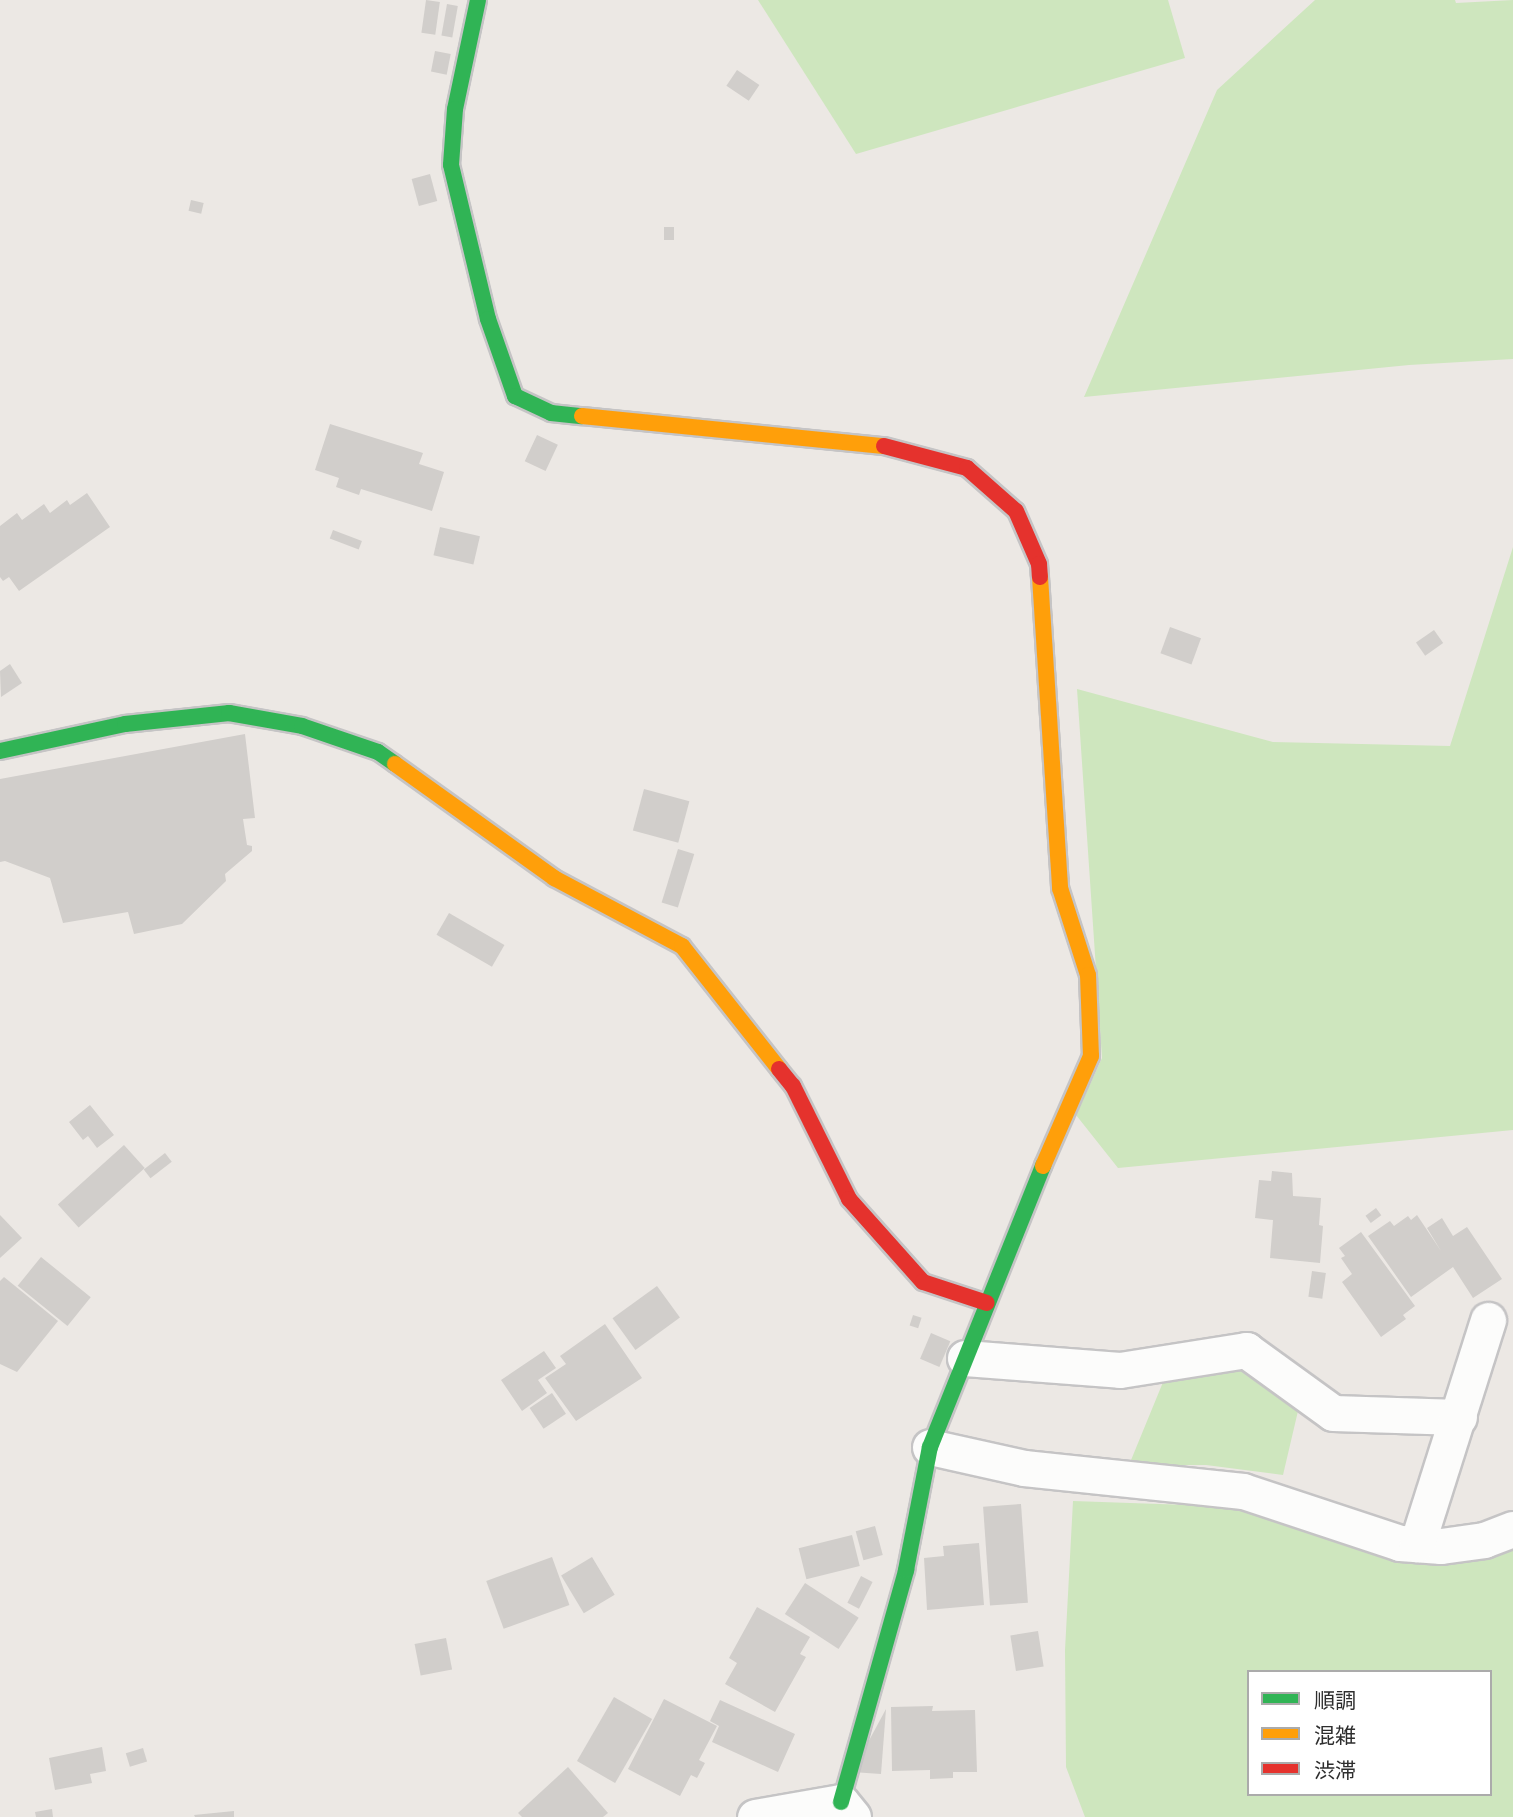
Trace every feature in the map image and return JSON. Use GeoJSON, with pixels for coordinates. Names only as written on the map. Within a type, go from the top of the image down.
{"type":"FeatureCollection","features":[{"type":"Feature","properties":{"kind":"street"},"geometry":{"type":"LineString","coordinates":[[478,0],[455,109],[451,165],[488,319],[515,396],[551,413],[888,446],[967,468],[1016,511],[1040,564],[1060,888],[1088,975],[1091,1056],[986,1303],[930,1447],[906,1570],[847,1810],[755,1817]]}},
{"type":"Feature","properties":{"kind":"street"},"geometry":{"type":"LineString","coordinates":[[0,751],[125,724],[229,713],[302,726],[378,752],[554,878],[682,946],[793,1086],[849,1199],[923,1282],[986,1303]]}},
{"type":"Feature","properties":{"kind":"street"},"geometry":{"type":"LineString","coordinates":[[1417,1544],[1488,1320]]}},
{"type":"Feature","properties":{"kind":"street"},"geometry":{"type":"LineString","coordinates":[[965,1358],[1120,1370],[1246,1350],[1333,1413],[1459,1417]]}},
{"type":"Feature","properties":{"kind":"street"},"geometry":{"type":"LineString","coordinates":[[930,1447],[1024,1468],[1243,1491],[1400,1543],[1441,1546],[1484,1540],[1513,1529]]}},
{"type":"Feature","properties":{"kind":"green space"},"geometry":{"type":"Polygon","coordinates":[[[758,0],[1168,0],[1185,58],[856,154],[758,0]]]}},
{"type":"Feature","properties":{"kind":"green space"},"geometry":{"type":"Polygon","coordinates":[[[1315,0],[1455,0],[1456,3],[1513,0],[1513,359],[1409,365],[1084,397],[1217,90],[1315,0]]]}},
{"type":"Feature","properties":{"kind":"green space"},"geometry":{"type":"Polygon","coordinates":[[[1513,547],[1513,1130],[1118,1168],[1076,1115],[1102,1058],[1077,689],[1273,742],[1450,746],[1513,547]]]}},
{"type":"Feature","properties":{"kind":"green space"},"geometry":{"type":"Polygon","coordinates":[[[1246,1364],[1298,1411],[1283,1475],[1206,1465],[1129,1465],[1168,1370],[1246,1364]]]}},
{"type":"Feature","properties":{"kind":"green space"},"geometry":{"type":"Polygon","coordinates":[[[1073,1501],[1245,1507],[1390,1560],[1454,1558],[1513,1538],[1513,1817],[1085,1817],[1066,1767],[1065,1650],[1073,1501]]]}},
{"type":"Feature","properties":{"kind":"building"},"geometry":{"type":"Polygon","coordinates":[[[426,0],[440,2],[435,35],[421,33],[426,0]]]}},
{"type":"Feature","properties":{"kind":"building"},"geometry":{"type":"Polygon","coordinates":[[[447,4],[458,6],[452,37],[441,36],[447,4]]]}},
{"type":"Feature","properties":{"kind":"building"},"geometry":{"type":"Polygon","coordinates":[[[435,51],[451,54],[447,75],[431,72],[435,51]]]}},
{"type":"Feature","properties":{"kind":"building"},"geometry":{"type":"Polygon","coordinates":[[[737,70],[759,85],[749,101],[726,86],[737,70]]]}},
{"type":"Feature","properties":{"kind":"building"},"geometry":{"type":"Polygon","coordinates":[[[430,174],[437,201],[419,206],[412,179],[430,174]]]}},
{"type":"Feature","properties":{"kind":"building"},"geometry":{"type":"Polygon","coordinates":[[[191,200],[204,203],[201,214],[189,211],[191,200]]]}},
{"type":"Feature","properties":{"kind":"building"},"geometry":{"type":"Polygon","coordinates":[[[664,227],[674,227],[674,240],[664,240],[664,227]]]}},
{"type":"Feature","properties":{"kind":"building"},"geometry":{"type":"Polygon","coordinates":[[[330,424],[423,453],[419,464],[444,472],[432,511],[361,489],[359,495],[336,487],[339,478],[315,470],[330,424]]]}},
{"type":"Feature","properties":{"kind":"building"},"geometry":{"type":"Polygon","coordinates":[[[537,435],[558,445],[546,471],[525,461],[537,435]]]}},
{"type":"Feature","properties":{"kind":"building"},"geometry":{"type":"Polygon","coordinates":[[[87,493],[110,527],[19,591],[9,577],[3,581],[0,577],[0,526],[17,513],[22,520],[44,504],[50,513],[67,500],[70,505],[87,493]]]}},
{"type":"Feature","properties":{"kind":"building"},"geometry":{"type":"Polygon","coordinates":[[[440,527],[480,536],[473,564],[433,555],[440,527]]]}},
{"type":"Feature","properties":{"kind":"building"},"geometry":{"type":"Polygon","coordinates":[[[333,530],[362,541],[359,550],[330,538],[333,530]]]}},
{"type":"Feature","properties":{"kind":"building"},"geometry":{"type":"Polygon","coordinates":[[[1170,627],[1201,638],[1191,665],[1160,653],[1170,627]]]}},
{"type":"Feature","properties":{"kind":"building"},"geometry":{"type":"Polygon","coordinates":[[[1434,630],[1443,643],[1425,656],[1416,643],[1434,630]]]}},
{"type":"Feature","properties":{"kind":"building"},"geometry":{"type":"Polygon","coordinates":[[[10,664],[22,683],[1,697],[0,671],[10,664]]]}},
{"type":"Feature","properties":{"kind":"building"},"geometry":{"type":"Polygon","coordinates":[[[245,734],[255,818],[243,819],[247,845],[252,846],[252,851],[225,874],[226,881],[182,924],[134,934],[128,912],[63,923],[50,878],[5,861],[0,862],[0,779],[245,734]]]}},
{"type":"Feature","properties":{"kind":"building"},"geometry":{"type":"Polygon","coordinates":[[[644,789],[689,801],[678,843],[633,831],[644,789]]]}},
{"type":"Feature","properties":{"kind":"building"},"geometry":{"type":"Polygon","coordinates":[[[678,849],[694,854],[678,908],[662,903],[678,849]]]}},
{"type":"Feature","properties":{"kind":"building"},"geometry":{"type":"Polygon","coordinates":[[[449,913],[504,945],[492,967],[437,935],[449,913]]]}},
{"type":"Feature","properties":{"kind":"building"},"geometry":{"type":"Polygon","coordinates":[[[90,1105],[114,1135],[97,1148],[88,1136],[83,1140],[69,1122],[90,1105]]]}},
{"type":"Feature","properties":{"kind":"building"},"geometry":{"type":"Polygon","coordinates":[[[124,1145],[145,1168],[79,1228],[58,1205],[124,1145]]]}},
{"type":"Feature","properties":{"kind":"building"},"geometry":{"type":"Polygon","coordinates":[[[165,1153],[172,1162],[150,1178],[144,1170],[165,1153]]]}},
{"type":"Feature","properties":{"kind":"building"},"geometry":{"type":"Polygon","coordinates":[[[1272,1171],[1292,1173],[1293,1196],[1321,1198],[1319,1225],[1323,1226],[1320,1263],[1270,1258],[1273,1220],[1255,1218],[1259,1180],[1271,1181],[1272,1171]]]}},
{"type":"Feature","properties":{"kind":"building"},"geometry":{"type":"Polygon","coordinates":[[[1376,1208],[1381,1215],[1371,1223],[1365,1216],[1376,1208]]]}},
{"type":"Feature","properties":{"kind":"building"},"geometry":{"type":"Polygon","coordinates":[[[0,1215],[22,1238],[0,1258],[0,1215]]]}},
{"type":"Feature","properties":{"kind":"building"},"geometry":{"type":"Polygon","coordinates":[[[1417,1215],[1441,1251],[1427,1228],[1442,1218],[1453,1236],[1467,1227],[1502,1279],[1473,1298],[1453,1267],[1411,1297],[1368,1236],[1390,1221],[1394,1226],[1408,1216],[1411,1220],[1417,1215]]]}},
{"type":"Feature","properties":{"kind":"building"},"geometry":{"type":"Polygon","coordinates":[[[1361,1232],[1415,1306],[1403,1315],[1406,1319],[1381,1337],[1342,1282],[1352,1274],[1341,1258],[1345,1256],[1339,1248],[1361,1232]]]}},
{"type":"Feature","properties":{"kind":"building"},"geometry":{"type":"Polygon","coordinates":[[[41,1257],[91,1297],[67,1326],[18,1286],[41,1257]]]}},
{"type":"Feature","properties":{"kind":"building"},"geometry":{"type":"Polygon","coordinates":[[[1312,1271],[1326,1273],[1322,1299],[1308,1297],[1312,1271]]]}},
{"type":"Feature","properties":{"kind":"building"},"geometry":{"type":"Polygon","coordinates":[[[4,1277],[58,1321],[17,1372],[0,1364],[0,1281],[4,1277]]]}},
{"type":"Feature","properties":{"kind":"building"},"geometry":{"type":"Polygon","coordinates":[[[657,1286],[680,1318],[635,1350],[613,1318],[657,1286]]]}},
{"type":"Feature","properties":{"kind":"building"},"geometry":{"type":"Polygon","coordinates":[[[913,1315],[922,1318],[918,1328],[910,1325],[913,1315]]]}},
{"type":"Feature","properties":{"kind":"building"},"geometry":{"type":"Polygon","coordinates":[[[605,1324],[642,1378],[576,1421],[545,1378],[566,1364],[560,1356],[605,1324]]]}},
{"type":"Feature","properties":{"kind":"building"},"geometry":{"type":"Polygon","coordinates":[[[931,1333],[950,1341],[939,1367],[920,1359],[931,1333]]]}},
{"type":"Feature","properties":{"kind":"building"},"geometry":{"type":"Polygon","coordinates":[[[544,1351],[556,1368],[538,1380],[547,1393],[522,1411],[501,1380],[544,1351]]]}},
{"type":"Feature","properties":{"kind":"building"},"geometry":{"type":"Polygon","coordinates":[[[552,1393],[566,1414],[544,1429],[530,1408],[552,1393]]]}},
{"type":"Feature","properties":{"kind":"building"},"geometry":{"type":"Polygon","coordinates":[[[1021,1504],[1028,1603],[990,1605],[983,1507],[1021,1504]]]}},
{"type":"Feature","properties":{"kind":"building"},"geometry":{"type":"Polygon","coordinates":[[[875,1526],[883,1555],[863,1560],[856,1531],[875,1526]]]}},
{"type":"Feature","properties":{"kind":"building"},"geometry":{"type":"Polygon","coordinates":[[[852,1535],[860,1566],[806,1579],[799,1548],[852,1535]]]}},
{"type":"Feature","properties":{"kind":"building"},"geometry":{"type":"Polygon","coordinates":[[[979,1543],[984,1605],[927,1610],[924,1558],[944,1556],[943,1546],[979,1543]]]}},
{"type":"Feature","properties":{"kind":"building"},"geometry":{"type":"Polygon","coordinates":[[[552,1557],[569,1605],[504,1629],[486,1581],[552,1557]]]}},
{"type":"Feature","properties":{"kind":"building"},"geometry":{"type":"Polygon","coordinates":[[[592,1557],[615,1595],[584,1613],[561,1576],[592,1557]]]}},
{"type":"Feature","properties":{"kind":"building"},"geometry":{"type":"Polygon","coordinates":[[[861,1576],[873,1582],[859,1609],[847,1603],[861,1576]]]}},
{"type":"Feature","properties":{"kind":"building"},"geometry":{"type":"Polygon","coordinates":[[[805,1583],[859,1618],[839,1649],[785,1614],[805,1583]]]}},
{"type":"Feature","properties":{"kind":"building"},"geometry":{"type":"Polygon","coordinates":[[[757,1607],[810,1637],[800,1654],[806,1657],[775,1712],[725,1684],[737,1663],[729,1658],[757,1607]]]}},
{"type":"Feature","properties":{"kind":"building"},"geometry":{"type":"Polygon","coordinates":[[[1038,1631],[1044,1667],[1016,1671],[1010,1635],[1038,1631]]]}},
{"type":"Feature","properties":{"kind":"building"},"geometry":{"type":"Polygon","coordinates":[[[446,1638],[452,1669],[421,1676],[415,1644],[446,1638]]]}},
{"type":"Feature","properties":{"kind":"building"},"geometry":{"type":"Polygon","coordinates":[[[614,1697],[652,1719],[615,1783],[577,1761],[614,1697]]]}},
{"type":"Feature","properties":{"kind":"building"},"geometry":{"type":"Polygon","coordinates":[[[664,1699],[717,1726],[699,1760],[705,1763],[697,1778],[691,1775],[680,1796],[628,1769],[664,1699]]]}},
{"type":"Feature","properties":{"kind":"building"},"geometry":{"type":"Polygon","coordinates":[[[720,1700],[795,1734],[778,1772],[712,1742],[719,1726],[710,1721],[720,1700]]]}},
{"type":"Feature","properties":{"kind":"building"},"geometry":{"type":"Polygon","coordinates":[[[933,1706],[932,1711],[975,1710],[977,1772],[953,1772],[953,1778],[930,1779],[930,1770],[892,1771],[891,1707],[933,1706]]]}},
{"type":"Feature","properties":{"kind":"building"},"geometry":{"type":"Polygon","coordinates":[[[886,1709],[881,1774],[852,1772],[886,1709]]]}},
{"type":"Feature","properties":{"kind":"building"},"geometry":{"type":"Polygon","coordinates":[[[102,1747],[106,1771],[90,1774],[92,1783],[55,1790],[49,1758],[102,1747]]]}},
{"type":"Feature","properties":{"kind":"building"},"geometry":{"type":"Polygon","coordinates":[[[143,1748],[147,1761],[130,1767],[126,1753],[143,1748]]]}},
{"type":"Feature","properties":{"kind":"building"},"geometry":{"type":"Polygon","coordinates":[[[568,1767],[608,1813],[603,1817],[522,1817],[518,1813],[568,1767]]]}},
{"type":"Feature","properties":{"kind":"building"},"geometry":{"type":"Polygon","coordinates":[[[52,1809],[53,1817],[36,1817],[35,1812],[52,1809]]]}},
{"type":"Feature","properties":{"kind":"building"},"geometry":{"type":"Polygon","coordinates":[[[234,1811],[234,1817],[194,1815],[234,1811]]]}},
{"type":"Feature","properties":{"kind":"traffic: fast"},"geometry":{"type":"LineString","coordinates":[[478,0],[455,109],[451,165],[488,319],[515,396],[551,413],[582,416]]}},
{"type":"Feature","properties":{"kind":"traffic: fast"},"geometry":{"type":"LineString","coordinates":[[0,751],[125,724],[229,713],[302,726],[378,752],[395,764]]}},
{"type":"Feature","properties":{"kind":"traffic: fast"},"geometry":{"type":"LineString","coordinates":[[841,1802],[906,1570],[930,1447],[1043,1166]]}},
{"type":"Feature","properties":{"kind":"traffic: slow"},"geometry":{"type":"LineString","coordinates":[[582,416],[884,446]]}},
{"type":"Feature","properties":{"kind":"traffic: slow"},"geometry":{"type":"LineString","coordinates":[[1040,577],[1060,888],[1088,975],[1091,1056],[1043,1166]]}},
{"type":"Feature","properties":{"kind":"traffic: slow"},"geometry":{"type":"LineString","coordinates":[[395,764],[554,878],[682,946],[779,1069]]}},
{"type":"Feature","properties":{"kind":"traffic: jam"},"geometry":{"type":"LineString","coordinates":[[884,446],[967,468],[1016,511],[1039,564],[1040,577]]}},
{"type":"Feature","properties":{"kind":"traffic: jam"},"geometry":{"type":"LineString","coordinates":[[779,1069],[793,1086],[849,1199],[923,1282],[987,1303]]}}]}
